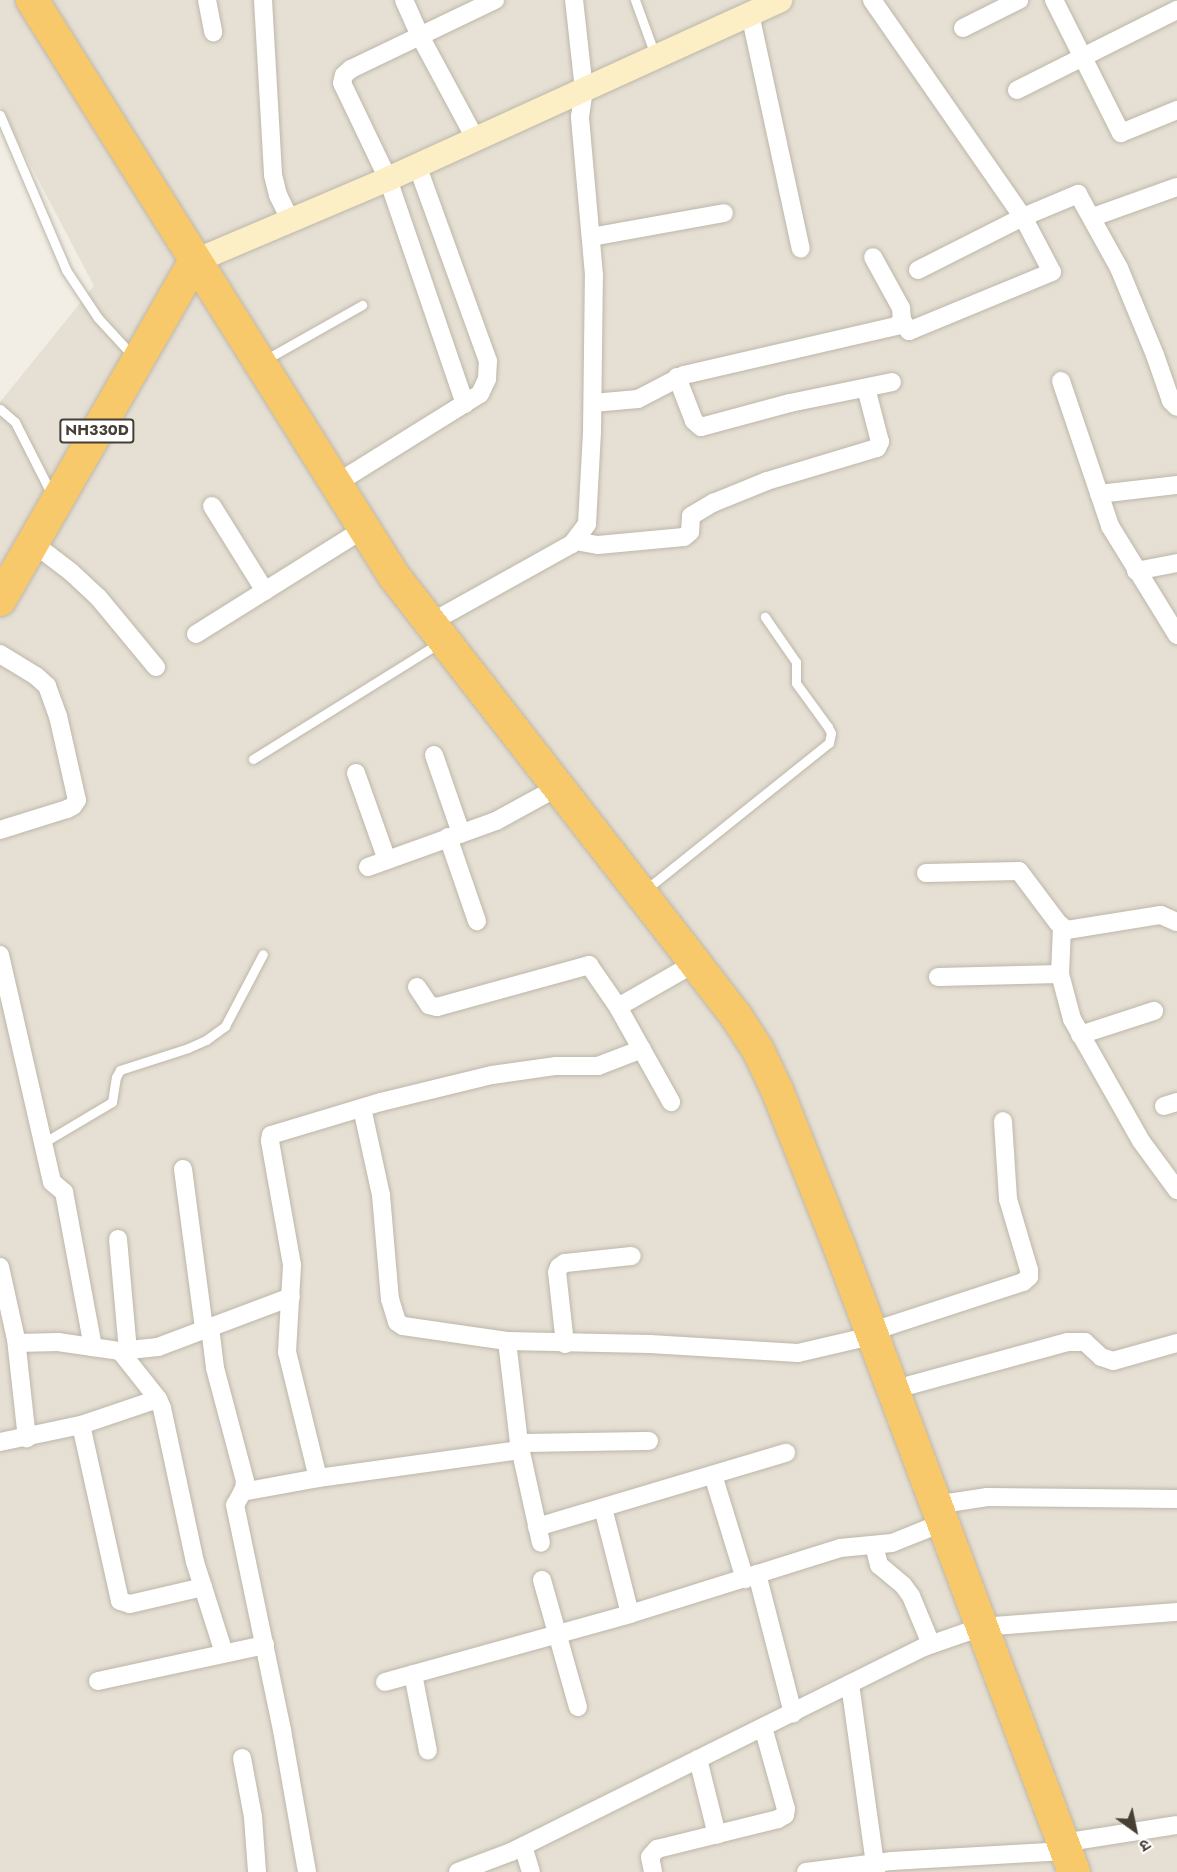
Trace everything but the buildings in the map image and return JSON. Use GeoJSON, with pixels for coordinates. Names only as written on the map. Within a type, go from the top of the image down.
{"type":"FeatureCollection","features":[{"type":"Feature","properties":{"kind":"highway"},"geometry":{"type":"LineString","coordinates":[[32,0],[394,576],[736,1016],[758,1050],[777,1090],[838,1243],[870,1334],[1067,1855]]}},
{"type":"Feature","properties":{"kind":"highway","name":"NH330D"},"geometry":{"type":"LineString","coordinates":[[0,600],[195,261]]}},
{"type":"Feature","properties":{"kind":"street"},"geometry":{"type":"LineString","coordinates":[[207,0],[213,32]]}},
{"type":"Feature","properties":{"kind":"street"},"geometry":{"type":"LineString","coordinates":[[263,0],[273,175],[278,195],[291,222]]}},
{"type":"Feature","properties":{"kind":"street"},"geometry":{"type":"LineString","coordinates":[[404,0],[420,36],[475,138]]}},
{"type":"Feature","properties":{"kind":"street"},"geometry":{"type":"LineString","coordinates":[[465,404],[388,179],[342,83],[344,75],[351,69],[495,0]]}},
{"type":"Feature","properties":{"kind":"street"},"geometry":{"type":"LineString","coordinates":[[437,632],[575,541],[584,531],[588,513],[593,403],[594,274],[580,117],[584,90],[574,0]]}},
{"type":"Feature","properties":{"kind":"street"},"geometry":{"type":"LineString","coordinates":[[195,261],[388,179],[780,0]]}},
{"type":"Feature","properties":{"kind":"street"},"geometry":{"type":"LineString","coordinates":[[872,0],[1023,217],[1052,272],[909,331],[898,302],[873,257]]}},
{"type":"Feature","properties":{"kind":"street"},"geometry":{"type":"LineString","coordinates":[[963,28],[1019,0]]}},
{"type":"Feature","properties":{"kind":"street"},"geometry":{"type":"LineString","coordinates":[[1054,0],[1121,133],[1177,110]]}},
{"type":"Feature","properties":{"kind":"street"},"geometry":{"type":"LineString","coordinates":[[1017,90],[1177,10]]}},
{"type":"Feature","properties":{"kind":"street"},"geometry":{"type":"LineString","coordinates":[[750,14],[801,249]]}},
{"type":"Feature","properties":{"kind":"street"},"geometry":{"type":"LineString","coordinates":[[337,483],[480,394],[487,379],[488,361],[417,165]]}},
{"type":"Feature","properties":{"kind":"street"},"geometry":{"type":"LineString","coordinates":[[1093,217],[1177,187]]}},
{"type":"Feature","properties":{"kind":"street"},"geometry":{"type":"LineString","coordinates":[[918,270],[1023,217],[1076,194],[1083,198],[1137,308],[1171,401],[1177,407]]}},
{"type":"Feature","properties":{"kind":"street"},"geometry":{"type":"LineString","coordinates":[[591,237],[724,213]]}},
{"type":"Feature","properties":{"kind":"street"},"geometry":{"type":"LineString","coordinates":[[593,403],[638,399],[676,377],[891,329],[903,320]]}},
{"type":"Feature","properties":{"kind":"street"},"geometry":{"type":"LineString","coordinates":[[676,377],[694,421],[702,427],[790,403],[892,382]]}},
{"type":"Feature","properties":{"kind":"street"},"geometry":{"type":"LineString","coordinates":[[1061,381],[1115,538],[1177,635]]}},
{"type":"Feature","properties":{"kind":"street"},"geometry":{"type":"LineString","coordinates":[[575,541],[598,545],[684,537],[690,532],[691,516],[713,503],[767,481],[877,448],[879,442],[866,388]]}},
{"type":"Feature","properties":{"kind":"street"},"geometry":{"type":"LineString","coordinates":[[1099,494],[1177,485]]}},
{"type":"Feature","properties":{"kind":"street"},"geometry":{"type":"LineString","coordinates":[[212,506],[265,591]]}},
{"type":"Feature","properties":{"kind":"street"},"geometry":{"type":"LineString","coordinates":[[195,634],[365,528]]}},
{"type":"Feature","properties":{"kind":"street"},"geometry":{"type":"LineString","coordinates":[[33,543],[72,572],[98,597],[156,667]]}},
{"type":"Feature","properties":{"kind":"street"},"geometry":{"type":"LineString","coordinates":[[1136,571],[1177,563]]}},
{"type":"Feature","properties":{"kind":"street"},"geometry":{"type":"LineString","coordinates":[[0,654],[36,676],[47,687],[58,716],[77,795],[73,806],[0,830]]}},
{"type":"Feature","properties":{"kind":"street"},"geometry":{"type":"LineString","coordinates":[[434,756],[477,921]]}},
{"type":"Feature","properties":{"kind":"street"},"geometry":{"type":"LineString","coordinates":[[356,773],[387,860]]}},
{"type":"Feature","properties":{"kind":"street"},"geometry":{"type":"LineString","coordinates":[[369,867],[513,813],[558,787]]}},
{"type":"Feature","properties":{"kind":"street"},"geometry":{"type":"LineString","coordinates":[[926,873],[1019,871],[1062,927],[1060,974],[1069,1012],[1080,1035],[1141,1141],[1177,1190]]}},
{"type":"Feature","properties":{"kind":"street"},"geometry":{"type":"LineString","coordinates":[[1062,927],[1081,930],[1164,915],[1177,922]]}},
{"type":"Feature","properties":{"kind":"street"},"geometry":{"type":"LineString","coordinates":[[0,955],[52,1182],[64,1192],[93,1347]]}},
{"type":"Feature","properties":{"kind":"street"},"geometry":{"type":"LineString","coordinates":[[618,1007],[695,963]]}},
{"type":"Feature","properties":{"kind":"street"},"geometry":{"type":"LineString","coordinates":[[417,987],[429,1005],[436,1007],[587,965],[593,969],[618,1007],[671,1102]]}},
{"type":"Feature","properties":{"kind":"street"},"geometry":{"type":"LineString","coordinates":[[938,977],[1060,974]]}},
{"type":"Feature","properties":{"kind":"street"},"geometry":{"type":"LineString","coordinates":[[1080,1035],[1154,1011]]}},
{"type":"Feature","properties":{"kind":"street"},"geometry":{"type":"LineString","coordinates":[[318,1478],[287,1352],[293,1280],[291,1246],[270,1138],[274,1134],[362,1108],[492,1075],[556,1066],[598,1066],[642,1049]]}},
{"type":"Feature","properties":{"kind":"street"},"geometry":{"type":"LineString","coordinates":[[362,1108],[381,1195],[388,1290],[397,1322],[409,1327],[507,1341],[650,1344],[798,1353],[870,1334],[1029,1277],[1029,1270],[1008,1199],[1003,1121]]}},
{"type":"Feature","properties":{"kind":"street"},"geometry":{"type":"LineString","coordinates":[[183,1169],[207,1328],[215,1354],[214,1365],[245,1481],[243,1492],[235,1505],[265,1645],[307,1872]]}},
{"type":"Feature","properties":{"kind":"street"},"geometry":{"type":"LineString","coordinates":[[118,1239],[124,1351],[162,1408],[195,1562],[224,1653]]}},
{"type":"Feature","properties":{"kind":"street"},"geometry":{"type":"LineString","coordinates":[[565,1344],[557,1272],[559,1267],[565,1263],[632,1256]]}},
{"type":"Feature","properties":{"kind":"street"},"geometry":{"type":"LineString","coordinates":[[0,1267],[4,1304],[17,1343],[27,1438]]}},
{"type":"Feature","properties":{"kind":"street"},"geometry":{"type":"LineString","coordinates":[[17,1343],[58,1342],[124,1351],[167,1345],[291,1297]]}},
{"type":"Feature","properties":{"kind":"street"},"geometry":{"type":"LineString","coordinates":[[507,1341],[519,1447],[539,1535],[603,1508],[786,1454]]}},
{"type":"Feature","properties":{"kind":"street"},"geometry":{"type":"LineString","coordinates":[[892,1390],[1075,1341],[1084,1342],[1101,1356],[1113,1361],[1175,1347]]}},
{"type":"Feature","properties":{"kind":"street"},"geometry":{"type":"LineString","coordinates":[[0,1442],[81,1425],[158,1399]]}},
{"type":"Feature","properties":{"kind":"street"},"geometry":{"type":"LineString","coordinates":[[81,1425],[120,1601],[130,1604],[203,1587]]}},
{"type":"Feature","properties":{"kind":"street"},"geometry":{"type":"LineString","coordinates":[[243,1492],[519,1447],[648,1441]]}},
{"type":"Feature","properties":{"kind":"street"},"geometry":{"type":"LineString","coordinates":[[713,1475],[751,1576],[792,1713]]}},
{"type":"Feature","properties":{"kind":"street"},"geometry":{"type":"LineString","coordinates":[[385,1682],[558,1632],[630,1614],[840,1548],[892,1544],[939,1514],[987,1497],[1177,1499]]}},
{"type":"Feature","properties":{"kind":"street"},"geometry":{"type":"LineString","coordinates":[[603,1508],[630,1614]]}},
{"type":"Feature","properties":{"kind":"street"},"geometry":{"type":"LineString","coordinates":[[874,1545],[879,1565],[908,1591],[931,1644]]}},
{"type":"Feature","properties":{"kind":"street"},"geometry":{"type":"LineString","coordinates":[[542,1580],[578,1707]]}},
{"type":"Feature","properties":{"kind":"street"},"geometry":{"type":"LineString","coordinates":[[458,1872],[523,1846],[931,1644],[981,1627],[1177,1612]]}},
{"type":"Feature","properties":{"kind":"street"},"geometry":{"type":"LineString","coordinates":[[98,1681],[265,1645]]}},
{"type":"Feature","properties":{"kind":"street"},"geometry":{"type":"LineString","coordinates":[[413,1674],[429,1751]]}},
{"type":"Feature","properties":{"kind":"street"},"geometry":{"type":"LineString","coordinates":[[850,1684],[875,1868]]}},
{"type":"Feature","properties":{"kind":"street"},"geometry":{"type":"LineString","coordinates":[[653,1872],[650,1857],[653,1851],[777,1820],[786,1813],[763,1727]]}},
{"type":"Feature","properties":{"kind":"street"},"geometry":{"type":"LineString","coordinates":[[242,1758],[253,1817],[257,1872]]}},
{"type":"Feature","properties":{"kind":"street"},"geometry":{"type":"LineString","coordinates":[[698,1759],[717,1834]]}},
{"type":"Feature","properties":{"kind":"street"},"geometry":{"type":"LineString","coordinates":[[806,1872],[1067,1855],[1177,1825]]}},
{"type":"Feature","properties":{"kind":"street"},"geometry":{"type":"LineString","coordinates":[[523,1846],[531,1872]]}},
{"type":"Feature","properties":{"kind":"lane"},"geometry":{"type":"LineString","coordinates":[[635,0],[656,57]]}},
{"type":"Feature","properties":{"kind":"lane"},"geometry":{"type":"LineString","coordinates":[[0,115],[66,270],[98,318],[138,361]]}},
{"type":"Feature","properties":{"kind":"lane"},"geometry":{"type":"LineString","coordinates":[[261,362],[362,305]]}},
{"type":"Feature","properties":{"kind":"lane"},"geometry":{"type":"LineString","coordinates":[[0,409],[15,422],[56,503]]}},
{"type":"Feature","properties":{"kind":"lane"},"geometry":{"type":"LineString","coordinates":[[641,893],[829,743],[831,733],[828,727],[796,683],[796,662],[765,617]]}},
{"type":"Feature","properties":{"kind":"lane"},"geometry":{"type":"LineString","coordinates":[[253,759],[437,632]]}},
{"type":"Feature","properties":{"kind":"lane"},"geometry":{"type":"LineString","coordinates":[[43,1143],[109,1105],[114,1099],[116,1077],[120,1070],[188,1048],[206,1040],[225,1026],[263,954]]}},
{"type":"Feature","properties":{"kind":"shaded area"},"geometry":{"type":"Polygon","coordinates":[[[0,0],[1177,0],[1177,1872],[0,1872],[0,402],[94,286],[0,107],[0,0]]]}}]}
